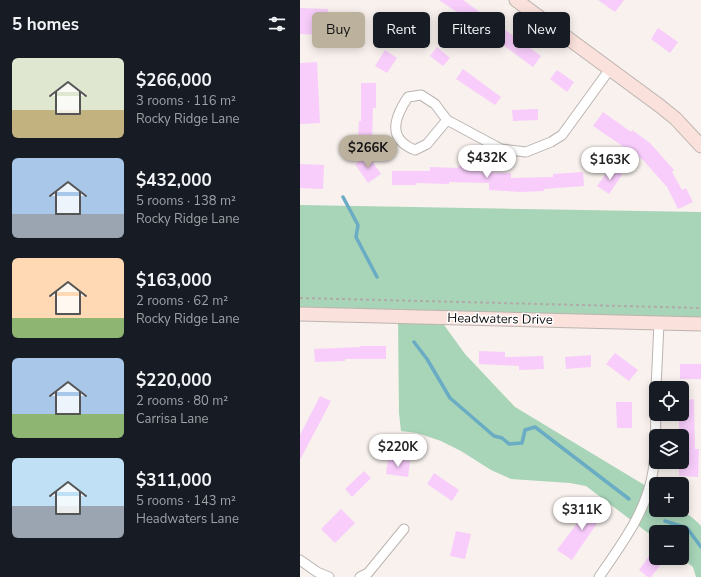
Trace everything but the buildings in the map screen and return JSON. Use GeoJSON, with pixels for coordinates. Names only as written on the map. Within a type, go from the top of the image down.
{"type":"FeatureCollection","features":[{"type":"Feature","properties":{"kind":"street"},"geometry":{"type":"LineString","coordinates":[[516,0],[676,119],[701,146]]}},
{"type":"Feature","properties":{"kind":"street"},"geometry":{"type":"LineString","coordinates":[[447,120],[427,144],[415,150],[404,146],[397,136],[396,126],[400,108],[408,97],[421,95],[435,104],[447,120],[501,149],[526,152],[551,142],[562,135],[610,69]]}},
{"type":"Feature","properties":{"kind":"street","name":"Headwaters Drive"},"geometry":{"type":"LineString","coordinates":[[300,314],[701,324]]}},
{"type":"Feature","properties":{"kind":"street"},"geometry":{"type":"LineString","coordinates":[[656,381],[659,323]]}},
{"type":"Feature","properties":{"kind":"street"},"geometry":{"type":"LineString","coordinates":[[599,577],[629,533],[641,509],[653,472],[655,421]]}},
{"type":"Feature","properties":{"kind":"street"},"geometry":{"type":"LineString","coordinates":[[360,577],[368,573],[404,529]]}},
{"type":"Feature","properties":{"kind":"street"},"geometry":{"type":"LineString","coordinates":[[300,560],[317,572],[329,577]]}},
{"type":"Feature","properties":{"kind":"path"},"geometry":{"type":"LineString","coordinates":[[300,298],[701,308]]}},
{"type":"Feature","properties":{"kind":"green space"},"geometry":{"type":"Polygon","coordinates":[[[300,205],[701,212],[701,324],[439,318],[465,354],[515,407],[649,488],[649,517],[689,517],[689,515],[696,520],[701,526],[701,577],[696,577],[693,567],[689,564],[689,525],[649,525],[649,534],[586,486],[570,483],[511,479],[491,470],[461,451],[441,441],[417,433],[401,431],[399,413],[398,317],[300,314],[300,205]]]}},
{"type":"Feature","properties":{"kind":"waterway"},"geometry":{"type":"LineString","coordinates":[[343,197],[358,225],[356,237],[377,277]]}},
{"type":"Feature","properties":{"kind":"waterway"},"geometry":{"type":"LineString","coordinates":[[414,342],[427,359],[450,398],[494,436],[502,438],[509,444],[522,443],[525,430],[535,427],[629,499]]}},
{"type":"Feature","properties":{"kind":"waterway"},"geometry":{"type":"LineString","coordinates":[[665,521],[687,528],[701,547]]}}]}
